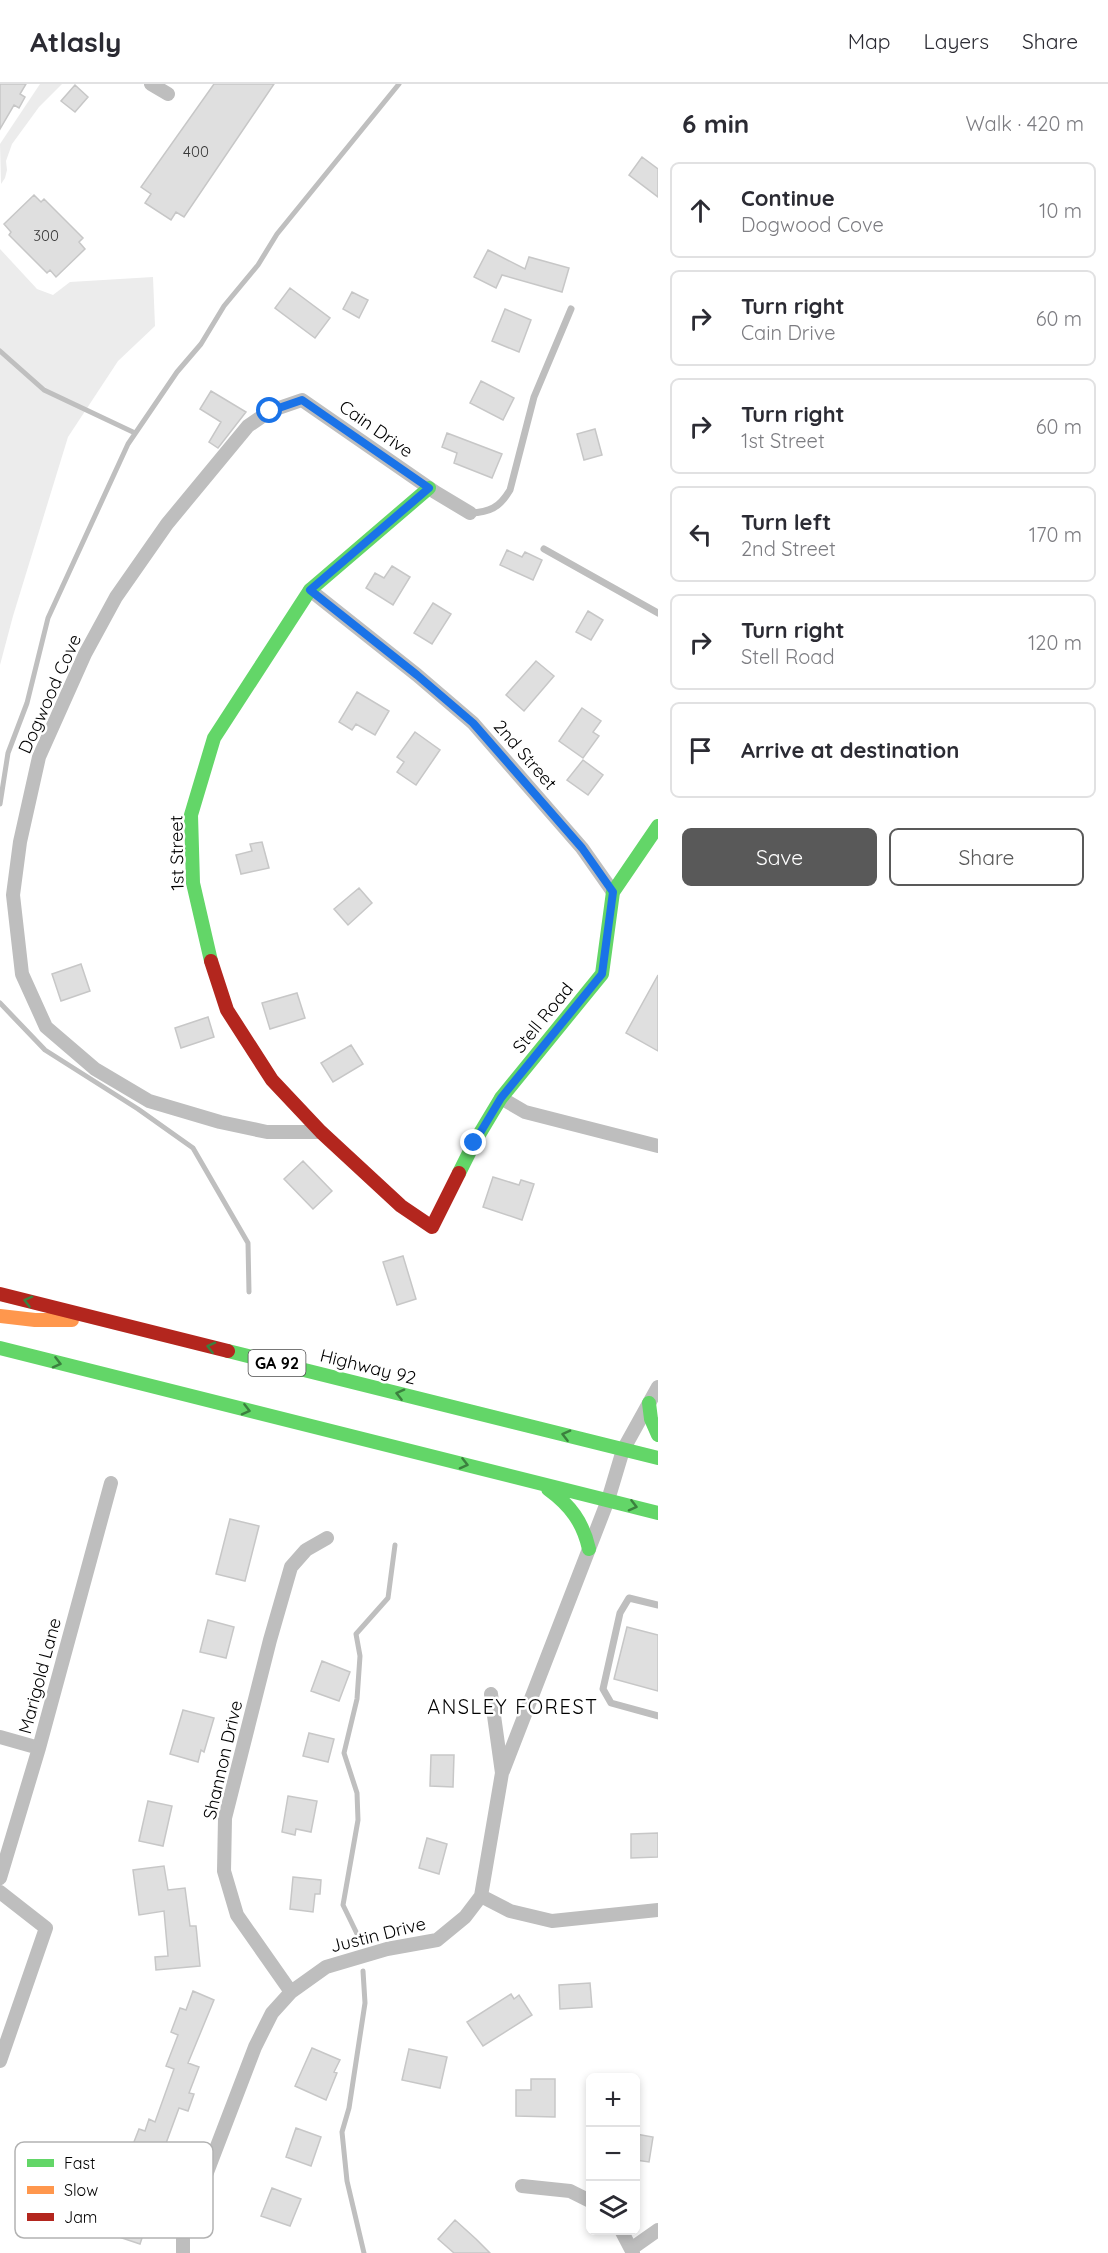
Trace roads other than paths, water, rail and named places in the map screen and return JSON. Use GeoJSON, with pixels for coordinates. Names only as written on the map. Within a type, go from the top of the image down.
{"type":"FeatureCollection","features":[{"type":"Feature","properties":{"kind":"main road","name":"1st Street"},"geometry":{"type":"LineString","coordinates":[[429,488],[310,590],[214,738],[191,815],[193,883],[208,956],[227,1010],[272,1080],[321,1132],[401,1206],[432,1227]]}},
{"type":"Feature","properties":{"kind":"main road","name":"Stell Road"},"geometry":{"type":"LineString","coordinates":[[432,1227],[474,1143],[501,1098],[602,974],[613,892],[658,826]]}},
{"type":"Feature","properties":{"kind":"main road","name":"Highway 92"},"geometry":{"type":"LineString","coordinates":[[0,1294],[658,1458]]}},
{"type":"Feature","properties":{"kind":"main road"},"geometry":{"type":"LineString","coordinates":[[0,1316],[46,1320],[96,1318]]}},
{"type":"Feature","properties":{"kind":"main road"},"geometry":{"type":"LineString","coordinates":[[0,1348],[658,1512]]}},
{"type":"Feature","properties":{"kind":"main road"},"geometry":{"type":"LineString","coordinates":[[649,1403],[651,1419],[658,1436]]}},
{"type":"Feature","properties":{"kind":"main road"},"geometry":{"type":"LineString","coordinates":[[534,1481],[559,1496],[570,1506],[584,1528],[590,1549]]}},
{"type":"Feature","properties":{"kind":"street"},"geometry":{"type":"LineString","coordinates":[[151,84],[168,94]]}},
{"type":"Feature","properties":{"kind":"street","name":"Cain Drive"},"geometry":{"type":"LineString","coordinates":[[302,400],[429,488]]}},
{"type":"Feature","properties":{"kind":"street","name":"Dogwood Cove"},"geometry":{"type":"LineString","coordinates":[[302,400],[270,411],[248,426],[166,524],[117,597],[85,654],[39,757],[20,842],[14,895],[22,974],[46,1027],[95,1070],[149,1101],[220,1122],[267,1132],[321,1132]]}},
{"type":"Feature","properties":{"kind":"street"},"geometry":{"type":"LineString","coordinates":[[429,488],[470,513]]}},
{"type":"Feature","properties":{"kind":"street","name":"2nd Street"},"geometry":{"type":"LineString","coordinates":[[310,590],[473,723],[582,848],[613,892]]}},
{"type":"Feature","properties":{"kind":"street"},"geometry":{"type":"LineString","coordinates":[[501,1098],[525,1112],[658,1146]]}},
{"type":"Feature","properties":{"kind":"street"},"geometry":{"type":"LineString","coordinates":[[608,1500],[623,1450],[658,1387]]}},
{"type":"Feature","properties":{"kind":"street","name":"Marigold Lane"},"geometry":{"type":"LineString","coordinates":[[0,1878],[39,1748],[111,1483]]}},
{"type":"Feature","properties":{"kind":"street","name":"Justin Drive"},"geometry":{"type":"LineString","coordinates":[[213,2157],[255,2047],[272,2013],[291,1992],[326,1967],[387,1949],[437,1940],[465,1917],[481,1896],[502,1773],[608,1500]]}},
{"type":"Feature","properties":{"kind":"street","name":"Shannon Drive"},"geometry":{"type":"LineString","coordinates":[[291,1992],[237,1915],[224,1871],[225,1818],[291,1567],[306,1550],[327,1538]]}},
{"type":"Feature","properties":{"kind":"street","name":"Justin Drive"},"geometry":{"type":"LineString","coordinates":[[491,1694],[502,1773]]}},
{"type":"Feature","properties":{"kind":"street"},"geometry":{"type":"LineString","coordinates":[[0,1737],[39,1748]]}},
{"type":"Feature","properties":{"kind":"street"},"geometry":{"type":"LineString","coordinates":[[0,1892],[46,1928],[0,2061]]}},
{"type":"Feature","properties":{"kind":"street"},"geometry":{"type":"LineString","coordinates":[[481,1896],[510,1911],[552,1921],[658,1910]]}},
{"type":"Feature","properties":{"kind":"street"},"geometry":{"type":"LineString","coordinates":[[522,2186],[570,2191],[586,2199]]}},
{"type":"Feature","properties":{"kind":"street"},"geometry":{"type":"LineString","coordinates":[[624,2235],[632,2251],[658,2230]]}},
{"type":"Feature","properties":{"kind":"lane"},"geometry":{"type":"LineString","coordinates":[[470,513],[490,512],[502,503],[510,490],[534,397],[571,309]]}},
{"type":"Feature","properties":{"kind":"lane"},"geometry":{"type":"LineString","coordinates":[[544,549],[658,613]]}},
{"type":"Feature","properties":{"kind":"lane"},"geometry":{"type":"LineString","coordinates":[[658,1605],[629,1598],[620,1613],[603,1689],[611,1703],[658,1716]]}},
{"type":"Feature","properties":{"kind":"waterway"},"geometry":{"type":"LineString","coordinates":[[0,804],[8,753],[27,703],[48,618],[128,444],[177,372],[201,344],[224,306],[258,265],[277,234],[399,84]]}},
{"type":"Feature","properties":{"kind":"waterway"},"geometry":{"type":"LineString","coordinates":[[0,351],[44,390],[135,433]]}},
{"type":"Feature","properties":{"kind":"waterway"},"geometry":{"type":"LineString","coordinates":[[0,1003],[45,1050],[138,1109],[193,1148],[248,1243],[249,1292]]}},
{"type":"Feature","properties":{"kind":"waterway"},"geometry":{"type":"LineString","coordinates":[[361,1942],[343,1905],[358,1820],[357,1793],[344,1753],[357,1699],[360,1656],[356,1634],[388,1598],[395,1545]]}},
{"type":"Feature","properties":{"kind":"waterway"},"geometry":{"type":"LineString","coordinates":[[363,1971],[365,2003],[349,2108],[342,2132],[347,2181],[364,2253]]}},
{"type":"Feature","properties":{"kind":"district","name":"ANSLEY FOREST"},"geometry":{"type":"Point","coordinates":[513,1707]}}]}
